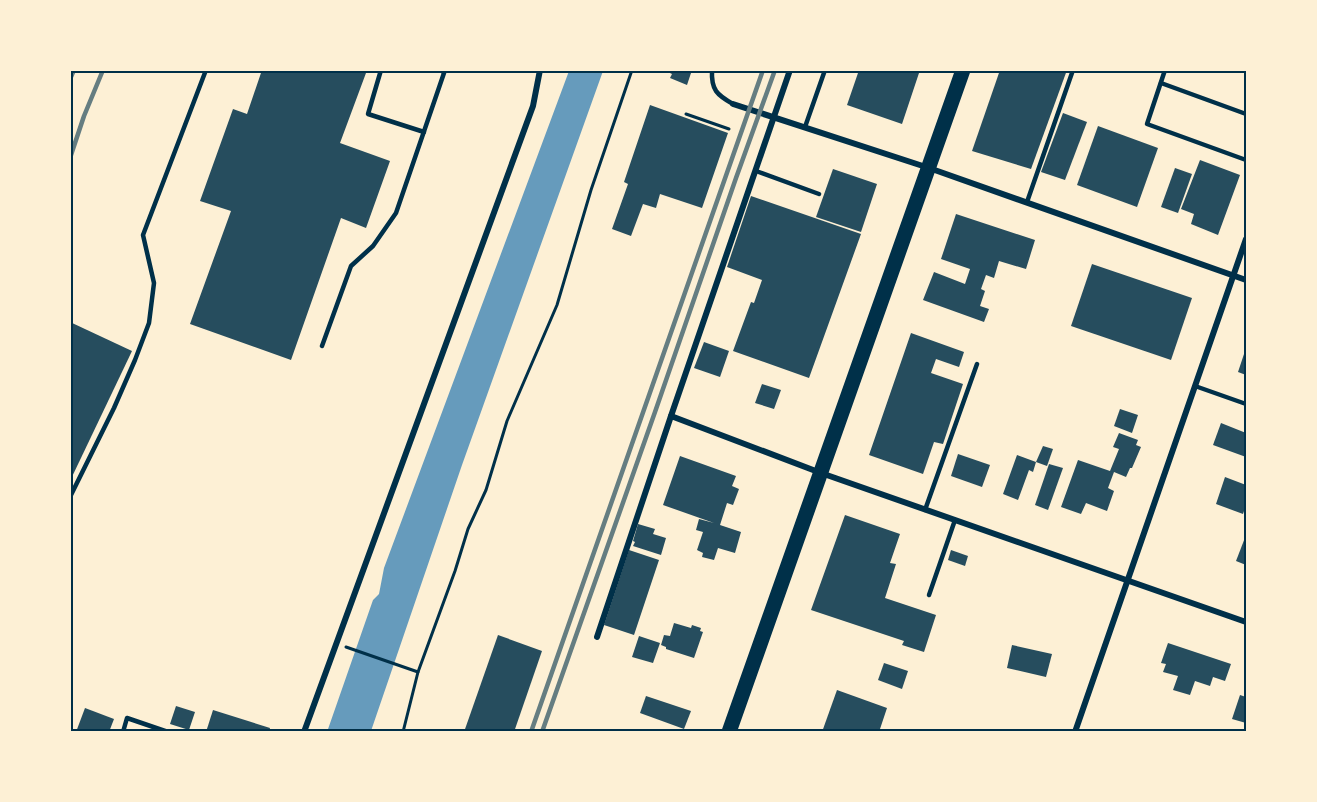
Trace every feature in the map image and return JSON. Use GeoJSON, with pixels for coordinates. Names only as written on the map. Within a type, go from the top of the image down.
{"type":"FeatureCollection","features":[{"type":"Feature","properties":{"kind":"main road"},"geometry":{"type":"LineString","coordinates":[[729,732],[963,70]]}},
{"type":"Feature","properties":{"kind":"street"},"geometry":{"type":"LineString","coordinates":[[304,732],[533,106],[540,70]]}},
{"type":"Feature","properties":{"kind":"street"},"geometry":{"type":"LineString","coordinates":[[597,638],[790,70]]}},
{"type":"Feature","properties":{"kind":"street"},"geometry":{"type":"LineString","coordinates":[[733,104],[929,168],[1246,280]]}},
{"type":"Feature","properties":{"kind":"street"},"geometry":{"type":"LineString","coordinates":[[1075,732],[1246,239]]}},
{"type":"Feature","properties":{"kind":"street"},"geometry":{"type":"LineString","coordinates":[[671,416],[820,473],[1246,622]]}},
{"type":"Feature","properties":{"kind":"lane"},"geometry":{"type":"LineString","coordinates":[[70,497],[114,408],[149,323],[154,283],[143,236],[206,70]]}},
{"type":"Feature","properties":{"kind":"lane"},"geometry":{"type":"LineString","coordinates":[[381,70],[368,114],[424,132]]}},
{"type":"Feature","properties":{"kind":"lane"},"geometry":{"type":"LineString","coordinates":[[322,345],[351,266],[373,246],[396,213],[444,73],[441,70]]}},
{"type":"Feature","properties":{"kind":"lane"},"geometry":{"type":"LineString","coordinates":[[712,70],[715,91],[721,98],[733,104]]}},
{"type":"Feature","properties":{"kind":"lane"},"geometry":{"type":"LineString","coordinates":[[805,127],[825,70]]}},
{"type":"Feature","properties":{"kind":"lane"},"geometry":{"type":"LineString","coordinates":[[1026,202],[1073,70]]}},
{"type":"Feature","properties":{"kind":"lane"},"geometry":{"type":"LineString","coordinates":[[1166,70],[1147,124],[1246,160]]}},
{"type":"Feature","properties":{"kind":"lane"},"geometry":{"type":"LineString","coordinates":[[1161,83],[1246,114]]}},
{"type":"Feature","properties":{"kind":"lane"},"geometry":{"type":"LineString","coordinates":[[756,171],[819,194]]}},
{"type":"Feature","properties":{"kind":"lane"},"geometry":{"type":"LineString","coordinates":[[925,510],[977,364]]}},
{"type":"Feature","properties":{"kind":"lane"},"geometry":{"type":"LineString","coordinates":[[1195,386],[1246,404]]}},
{"type":"Feature","properties":{"kind":"lane"},"geometry":{"type":"LineString","coordinates":[[929,595],[955,520]]}},
{"type":"Feature","properties":{"kind":"lane"},"geometry":{"type":"LineString","coordinates":[[123,732],[128,718],[168,732]]}},
{"type":"Feature","properties":{"kind":"path"},"geometry":{"type":"LineString","coordinates":[[403,732],[418,672],[468,529],[486,490],[507,421],[556,304],[591,190],[632,70]]}},
{"type":"Feature","properties":{"kind":"path"},"geometry":{"type":"LineString","coordinates":[[686,114],[729,129]]}},
{"type":"Feature","properties":{"kind":"path"},"geometry":{"type":"LineString","coordinates":[[335,644],[418,672]]}},
{"type":"Feature","properties":{"kind":"water"},"geometry":{"type":"Polygon","coordinates":[[[569,71],[603,71],[462,465],[371,731],[327,732],[373,600],[379,594],[384,568],[569,71]]]}},
{"type":"Feature","properties":{"kind":"building"},"geometry":{"type":"Polygon","coordinates":[[[262,70],[359,70],[366,73],[340,143],[390,161],[366,228],[341,218],[291,360],[190,324],[231,211],[200,201],[233,109],[247,114],[262,70]]]}},
{"type":"Feature","properties":{"kind":"building"},"geometry":{"type":"Polygon","coordinates":[[[664,70],[692,70],[687,85],[670,78],[672,74],[664,70]]]}},
{"type":"Feature","properties":{"kind":"building"},"geometry":{"type":"Polygon","coordinates":[[[852,70],[920,70],[902,124],[847,105],[858,73],[852,70]]]}},
{"type":"Feature","properties":{"kind":"building"},"geometry":{"type":"Polygon","coordinates":[[[1000,70],[1067,70],[1031,169],[972,151],[1000,70]]]}},
{"type":"Feature","properties":{"kind":"building"},"geometry":{"type":"Polygon","coordinates":[[[650,105],[728,133],[702,208],[660,194],[656,208],[643,204],[631,236],[612,229],[628,184],[624,182],[650,105]]]}},
{"type":"Feature","properties":{"kind":"building"},"geometry":{"type":"Polygon","coordinates":[[[1063,113],[1087,122],[1065,180],[1041,172],[1063,113]]]}},
{"type":"Feature","properties":{"kind":"building"},"geometry":{"type":"Polygon","coordinates":[[[1098,126],[1158,148],[1137,207],[1077,185],[1098,126]]]}},
{"type":"Feature","properties":{"kind":"building"},"geometry":{"type":"Polygon","coordinates":[[[1200,160],[1240,175],[1218,235],[1191,224],[1194,214],[1181,209],[1200,160]]]}},
{"type":"Feature","properties":{"kind":"building"},"geometry":{"type":"Polygon","coordinates":[[[1175,168],[1192,174],[1178,213],[1161,207],[1175,168]]]}},
{"type":"Feature","properties":{"kind":"building"},"geometry":{"type":"Polygon","coordinates":[[[833,169],[877,184],[861,232],[816,217],[833,169]]]}},
{"type":"Feature","properties":{"kind":"building"},"geometry":{"type":"Polygon","coordinates":[[[751,196],[861,234],[809,378],[733,351],[751,302],[754,303],[762,280],[727,267],[751,196]]]}},
{"type":"Feature","properties":{"kind":"building"},"geometry":{"type":"Polygon","coordinates":[[[956,214],[1035,240],[1026,269],[999,261],[994,278],[986,275],[981,289],[985,291],[980,306],[989,309],[984,322],[923,300],[934,272],[965,284],[970,269],[941,259],[956,214]]]}},
{"type":"Feature","properties":{"kind":"building"},"geometry":{"type":"Polygon","coordinates":[[[1092,264],[1192,298],[1171,360],[1071,326],[1092,264]]]}},
{"type":"Feature","properties":{"kind":"building"},"geometry":{"type":"Polygon","coordinates":[[[70,322],[132,351],[70,481],[70,322]]]}},
{"type":"Feature","properties":{"kind":"building"},"geometry":{"type":"Polygon","coordinates":[[[911,333],[964,352],[959,367],[936,359],[931,373],[963,384],[943,444],[934,442],[923,474],[869,455],[911,333]]]}},
{"type":"Feature","properties":{"kind":"building"},"geometry":{"type":"Polygon","coordinates":[[[704,342],[729,351],[720,377],[694,368],[704,342]]]}},
{"type":"Feature","properties":{"kind":"building"},"geometry":{"type":"Polygon","coordinates":[[[1246,348],[1246,375],[1238,372],[1246,348]]]}},
{"type":"Feature","properties":{"kind":"building"},"geometry":{"type":"Polygon","coordinates":[[[762,384],[781,390],[774,409],[755,403],[762,384]]]}},
{"type":"Feature","properties":{"kind":"building"},"geometry":{"type":"Polygon","coordinates":[[[1120,409],[1138,415],[1132,433],[1114,426],[1120,409]]]}},
{"type":"Feature","properties":{"kind":"building"},"geometry":{"type":"Polygon","coordinates":[[[1221,423],[1246,433],[1246,457],[1213,445],[1221,423]]]}},
{"type":"Feature","properties":{"kind":"building"},"geometry":{"type":"Polygon","coordinates":[[[1119,433],[1138,440],[1136,445],[1141,447],[1126,477],[1114,472],[1108,488],[1114,491],[1107,511],[1086,503],[1081,514],[1061,507],[1078,460],[1110,471],[1119,449],[1113,447],[1119,433]]]}},
{"type":"Feature","properties":{"kind":"building"},"geometry":{"type":"Polygon","coordinates":[[[1043,446],[1053,449],[1047,466],[1036,462],[1043,446]]]}},
{"type":"Feature","properties":{"kind":"building"},"geometry":{"type":"Polygon","coordinates":[[[958,454],[990,465],[982,487],[951,476],[958,454]]]}},
{"type":"Feature","properties":{"kind":"building"},"geometry":{"type":"Polygon","coordinates":[[[1017,455],[1036,462],[1033,472],[1029,470],[1018,500],[1003,494],[1017,455]]]}},
{"type":"Feature","properties":{"kind":"building"},"geometry":{"type":"Polygon","coordinates":[[[680,456],[736,476],[732,486],[739,489],[733,505],[727,503],[720,525],[741,532],[735,553],[718,548],[714,560],[702,557],[703,553],[697,550],[703,532],[696,530],[699,519],[714,523],[663,505],[680,456]]]}},
{"type":"Feature","properties":{"kind":"building"},"geometry":{"type":"Polygon","coordinates":[[[1049,464],[1063,468],[1048,510],[1035,505],[1049,464]]]}},
{"type":"Feature","properties":{"kind":"building"},"geometry":{"type":"Polygon","coordinates":[[[1225,477],[1246,485],[1246,505],[1243,514],[1216,504],[1225,477]]]}},
{"type":"Feature","properties":{"kind":"building"},"geometry":{"type":"Polygon","coordinates":[[[845,515],[900,534],[890,563],[896,564],[885,598],[936,615],[924,652],[902,645],[904,641],[811,610],[845,515]]]}},
{"type":"Feature","properties":{"kind":"building"},"geometry":{"type":"Polygon","coordinates":[[[638,524],[655,529],[653,534],[666,538],[661,555],[633,546],[638,524]]]}},
{"type":"Feature","properties":{"kind":"building"},"geometry":{"type":"Polygon","coordinates":[[[1246,535],[1246,565],[1236,561],[1246,535]]]}},
{"type":"Feature","properties":{"kind":"building"},"geometry":{"type":"Polygon","coordinates":[[[629,550],[659,560],[634,635],[604,625],[629,550]]]}},
{"type":"Feature","properties":{"kind":"building"},"geometry":{"type":"Polygon","coordinates":[[[951,550],[968,556],[965,566],[948,560],[951,550]]]}},
{"type":"Feature","properties":{"kind":"building"},"geometry":{"type":"Polygon","coordinates":[[[674,623],[691,628],[692,625],[701,628],[700,631],[703,632],[694,658],[666,649],[661,645],[664,635],[670,636],[674,623]]]}},
{"type":"Feature","properties":{"kind":"building"},"geometry":{"type":"Polygon","coordinates":[[[498,635],[542,651],[514,732],[464,732],[498,635]]]}},
{"type":"Feature","properties":{"kind":"building"},"geometry":{"type":"Polygon","coordinates":[[[639,636],[660,643],[653,663],[632,657],[639,636]]]}},
{"type":"Feature","properties":{"kind":"building"},"geometry":{"type":"Polygon","coordinates":[[[1168,643],[1231,664],[1225,681],[1213,677],[1210,686],[1195,681],[1190,695],[1173,690],[1178,676],[1163,672],[1166,664],[1161,663],[1168,643]]]}},
{"type":"Feature","properties":{"kind":"building"},"geometry":{"type":"Polygon","coordinates":[[[1012,645],[1052,654],[1046,677],[1007,668],[1012,645]]]}},
{"type":"Feature","properties":{"kind":"building"},"geometry":{"type":"Polygon","coordinates":[[[884,663],[908,671],[902,689],[878,680],[884,663]]]}},
{"type":"Feature","properties":{"kind":"building"},"geometry":{"type":"Polygon","coordinates":[[[837,690],[887,708],[879,732],[822,732],[837,690]]]}},
{"type":"Feature","properties":{"kind":"building"},"geometry":{"type":"Polygon","coordinates":[[[1240,695],[1246,697],[1246,723],[1232,719],[1240,695]]]}},
{"type":"Feature","properties":{"kind":"building"},"geometry":{"type":"Polygon","coordinates":[[[646,696],[691,711],[684,729],[640,713],[646,696]]]}},
{"type":"Feature","properties":{"kind":"building"},"geometry":{"type":"Polygon","coordinates":[[[176,706],[195,712],[189,730],[170,724],[176,706]]]}},
{"type":"Feature","properties":{"kind":"building"},"geometry":{"type":"Polygon","coordinates":[[[85,708],[114,719],[109,732],[76,732],[85,708]]]}},
{"type":"Feature","properties":{"kind":"building"},"geometry":{"type":"Polygon","coordinates":[[[213,710],[270,728],[269,732],[206,732],[213,710]]]}},
{"type":"Feature","properties":{"kind":"railway"},"geometry":{"type":"LineString","coordinates":[[70,79],[74,70]]}},
{"type":"Feature","properties":{"kind":"railway"},"geometry":{"type":"LineString","coordinates":[[70,158],[103,70]]}},
{"type":"Feature","properties":{"kind":"railway"},"geometry":{"type":"LineString","coordinates":[[531,732],[763,70]]}},
{"type":"Feature","properties":{"kind":"railway"},"geometry":{"type":"LineString","coordinates":[[542,732],[775,70]]}}]}
